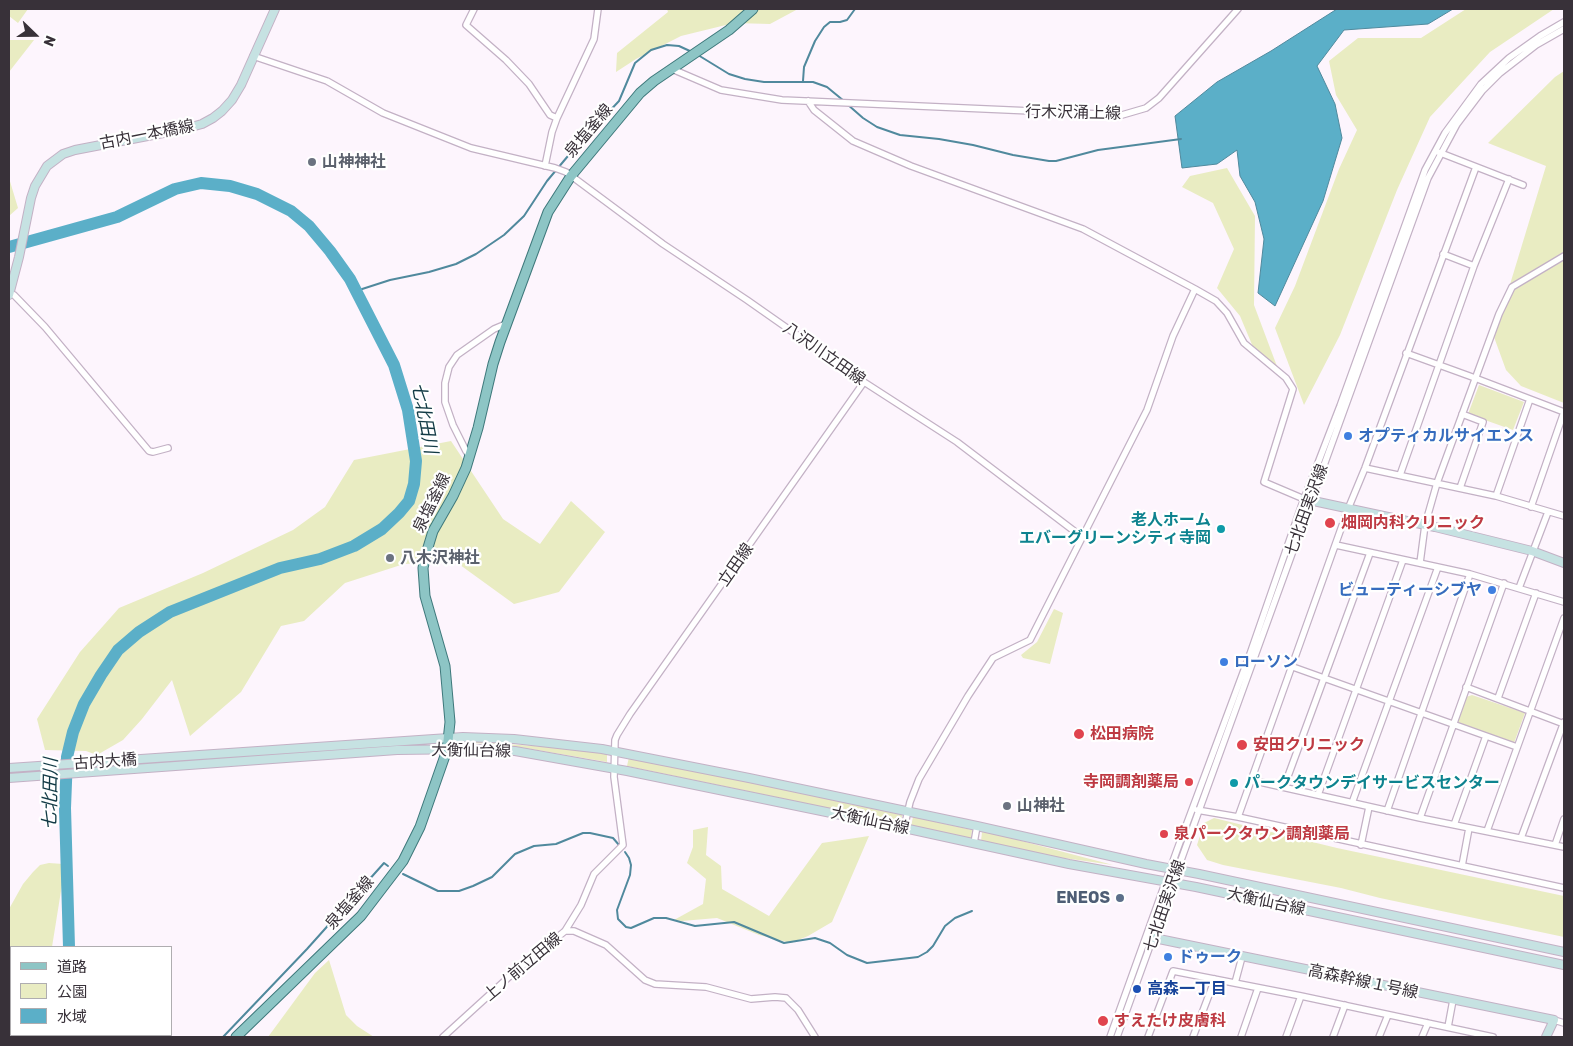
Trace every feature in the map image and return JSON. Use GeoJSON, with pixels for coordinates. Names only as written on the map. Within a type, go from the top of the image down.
{"type":"FeatureCollection","features":[{"type":"Feature","properties":{"kind":"main road","name":"古内一本橋線"},"geometry":{"type":"LineString","coordinates":[[9,294],[33,191],[47,166],[63,154],[96,145],[184,129],[202,124],[213,118],[232,100],[241,85],[275,9]]}},
{"type":"Feature","properties":{"kind":"main road","name":"泉塩釜線"},"geometry":{"type":"LineString","coordinates":[[236,1037],[347,931],[395,874],[415,842],[449,738],[449,704],[445,666],[428,610],[423,568],[433,531],[453,496],[470,456],[493,364],[548,212],[569,174],[640,94],[672,68],[729,30],[753,9]]}},
{"type":"Feature","properties":{"kind":"main road"},"geometry":{"type":"LineString","coordinates":[[1307,500],[1426,525],[1532,551],[1564,562]]}},
{"type":"Feature","properties":{"kind":"main road","name":"大衡仙台線"},"geometry":{"type":"LineString","coordinates":[[171,757],[449,738],[514,740],[615,751],[908,811],[1564,952]]}},
{"type":"Feature","properties":{"kind":"main road","name":"大衡仙台線"},"geometry":{"type":"LineString","coordinates":[[167,767],[397,750],[475,749],[515,751],[613,768],[1069,864],[1170,882],[1564,965]]}},
{"type":"Feature","properties":{"kind":"main road","name":"古内大橋"},"geometry":{"type":"LineString","coordinates":[[27,767],[171,757]]}},
{"type":"Feature","properties":{"kind":"main road"},"geometry":{"type":"LineString","coordinates":[[9,768],[27,767],[28,777],[9,778]]}},
{"type":"Feature","properties":{"kind":"main road","name":"古内大橋"},"geometry":{"type":"LineString","coordinates":[[28,777],[167,767]]}},
{"type":"Feature","properties":{"kind":"main road","name":"高森幹線１号線"},"geometry":{"type":"LineString","coordinates":[[1154,938],[1554,1020]]}},
{"type":"Feature","properties":{"kind":"main road"},"geometry":{"type":"LineString","coordinates":[[1546,1037],[1554,1020]]}},
{"type":"Feature","properties":{"kind":"street"},"geometry":{"type":"LineString","coordinates":[[474,9],[466,25],[506,60],[529,84],[550,115],[556,118]]}},
{"type":"Feature","properties":{"kind":"street"},"geometry":{"type":"LineString","coordinates":[[547,166],[556,118],[594,39],[598,9]]}},
{"type":"Feature","properties":{"kind":"street","name":"行木沢涌上線"},"geometry":{"type":"LineString","coordinates":[[672,68],[721,90],[782,100],[1108,116],[1122,115],[1146,108],[1159,98],[1238,9]]}},
{"type":"Feature","properties":{"kind":"street"},"geometry":{"type":"LineString","coordinates":[[1110,1037],[1170,882],[1415,196],[1456,116],[1481,84],[1509,58],[1564,22]]}},
{"type":"Feature","properties":{"kind":"street"},"geometry":{"type":"LineString","coordinates":[[1438,152],[1457,124],[1500,73],[1536,45],[1564,29]]}},
{"type":"Feature","properties":{"kind":"street","name":"八沢川立田線"},"geometry":{"type":"LineString","coordinates":[[253,56],[327,81],[383,114],[470,148],[547,166],[569,174],[663,244],[864,382],[957,442],[1082,536]]}},
{"type":"Feature","properties":{"kind":"street"},"geometry":{"type":"LineString","coordinates":[[808,101],[814,110],[853,141],[911,166],[1083,229],[1216,301],[1227,313],[1244,343],[1286,378],[1293,389],[1264,482],[1307,500]]}},
{"type":"Feature","properties":{"kind":"street"},"geometry":{"type":"LineString","coordinates":[[1438,152],[1522,185]]}},
{"type":"Feature","properties":{"kind":"street"},"geometry":{"type":"LineString","coordinates":[[1238,817],[1348,509],[1365,468],[1476,167]]}},
{"type":"Feature","properties":{"kind":"street"},"geometry":{"type":"LineString","coordinates":[[1400,475],[1474,266],[1508,179]]}},
{"type":"Feature","properties":{"kind":"street"},"geometry":{"type":"LineString","coordinates":[[1443,254],[1474,266]]}},
{"type":"Feature","properties":{"kind":"street"},"geometry":{"type":"LineString","coordinates":[[1420,562],[1426,525],[1437,484],[1499,314],[1512,287],[1564,256]]}},
{"type":"Feature","properties":{"kind":"street"},"geometry":{"type":"LineString","coordinates":[[904,828],[919,779],[968,696],[993,658],[1030,640],[1147,410],[1173,336],[1196,289]]}},
{"type":"Feature","properties":{"kind":"street"},"geometry":{"type":"LineString","coordinates":[[9,294],[14,295],[45,328],[149,451],[154,452],[168,448]]}},
{"type":"Feature","properties":{"kind":"street"},"geometry":{"type":"LineString","coordinates":[[470,456],[453,426],[445,402],[445,383],[449,367],[465,349],[494,329],[506,324]]}},
{"type":"Feature","properties":{"kind":"street"},"geometry":{"type":"LineString","coordinates":[[1406,353],[1564,412],[1531,507]]}},
{"type":"Feature","properties":{"kind":"street","name":"立田線"},"geometry":{"type":"LineString","coordinates":[[615,751],[617,735],[630,714],[864,382]]}},
{"type":"Feature","properties":{"kind":"street"},"geometry":{"type":"LineString","coordinates":[[1496,496],[1530,399]]}},
{"type":"Feature","properties":{"kind":"street"},"geometry":{"type":"LineString","coordinates":[[1460,488],[1483,422],[1462,414]]}},
{"type":"Feature","properties":{"kind":"street"},"geometry":{"type":"LineString","coordinates":[[1365,468],[1496,496],[1564,516]]}},
{"type":"Feature","properties":{"kind":"street"},"geometry":{"type":"LineString","coordinates":[[1519,588],[1548,512]]}},
{"type":"Feature","properties":{"kind":"street"},"geometry":{"type":"LineString","coordinates":[[1336,545],[1470,574],[1564,602]]}},
{"type":"Feature","properties":{"kind":"street"},"geometry":{"type":"LineString","coordinates":[[1284,788],[1370,553]]}},
{"type":"Feature","properties":{"kind":"street"},"geometry":{"type":"LineString","coordinates":[[1318,795],[1403,560]]}},
{"type":"Feature","properties":{"kind":"street"},"geometry":{"type":"LineString","coordinates":[[1352,803],[1438,568]]}},
{"type":"Feature","properties":{"kind":"street"},"geometry":{"type":"LineString","coordinates":[[1387,810],[1470,574]]}},
{"type":"Feature","properties":{"kind":"street"},"geometry":{"type":"LineString","coordinates":[[1420,818],[1504,584]]}},
{"type":"Feature","properties":{"kind":"street"},"geometry":{"type":"LineString","coordinates":[[1498,698],[1536,593]]}},
{"type":"Feature","properties":{"kind":"street"},"geometry":{"type":"LineString","coordinates":[[1486,831],[1564,618]]}},
{"type":"Feature","properties":{"kind":"street"},"geometry":{"type":"LineString","coordinates":[[1293,667],[1517,747]]}},
{"type":"Feature","properties":{"kind":"street"},"geometry":{"type":"LineString","coordinates":[[1466,687],[1564,723],[1520,838]]}},
{"type":"Feature","properties":{"kind":"street"},"geometry":{"type":"LineString","coordinates":[[1454,825],[1486,736]]}},
{"type":"Feature","properties":{"kind":"street","name":"上ノ前立田線"},"geometry":{"type":"LineString","coordinates":[[443,1037],[510,976],[565,931],[581,905],[594,874],[623,845],[613,768],[615,751]]}},
{"type":"Feature","properties":{"kind":"street"},"geometry":{"type":"LineString","coordinates":[[1251,780],[1420,818],[1564,847]]}},
{"type":"Feature","properties":{"kind":"street"},"geometry":{"type":"LineString","coordinates":[[1361,844],[1369,807]]}},
{"type":"Feature","properties":{"kind":"street"},"geometry":{"type":"LineString","coordinates":[[1195,810],[1238,817],[1563,888],[1564,879]]}},
{"type":"Feature","properties":{"kind":"street"},"geometry":{"type":"LineString","coordinates":[[1555,845],[1564,819]]}},
{"type":"Feature","properties":{"kind":"street"},"geometry":{"type":"LineString","coordinates":[[974,843],[978,826]]}},
{"type":"Feature","properties":{"kind":"street"},"geometry":{"type":"LineString","coordinates":[[1462,866],[1470,828]]}},
{"type":"Feature","properties":{"kind":"street","name":"七北田実沢線"},"geometry":{"type":"LineString","coordinates":[[1117,1037],[1154,938],[1170,882]]}},
{"type":"Feature","properties":{"kind":"street"},"geometry":{"type":"LineString","coordinates":[[565,931],[574,930],[606,945],[645,980],[655,984],[706,988],[751,999],[775,996],[786,998],[798,1010],[815,1037]]}},
{"type":"Feature","properties":{"kind":"street"},"geometry":{"type":"LineString","coordinates":[[1235,984],[1242,957]]}},
{"type":"Feature","properties":{"kind":"street"},"geometry":{"type":"LineString","coordinates":[[1148,1037],[1173,971],[1448,1027],[1471,1035],[1493,1037]]}},
{"type":"Feature","properties":{"kind":"street"},"geometry":{"type":"LineString","coordinates":[[1193,1037],[1215,979]]}},
{"type":"Feature","properties":{"kind":"street"},"geometry":{"type":"LineString","coordinates":[[1241,1037],[1258,988]]}},
{"type":"Feature","properties":{"kind":"street"},"geometry":{"type":"LineString","coordinates":[[1286,1037],[1301,996]]}},
{"type":"Feature","properties":{"kind":"street"},"geometry":{"type":"LineString","coordinates":[[1448,1027],[1453,1000]]}},
{"type":"Feature","properties":{"kind":"street"},"geometry":{"type":"LineString","coordinates":[[1333,1037],[1345,1005]]}},
{"type":"Feature","properties":{"kind":"street"},"geometry":{"type":"LineString","coordinates":[[1379,1037],[1388,1015]]}},
{"type":"Feature","properties":{"kind":"street"},"geometry":{"type":"LineString","coordinates":[[1554,1020],[1564,1023]]}},
{"type":"Feature","properties":{"kind":"street"},"geometry":{"type":"LineString","coordinates":[[1422,1037],[1428,1023]]}},
{"type":"Feature","properties":{"kind":"green space"},"geometry":{"type":"Polygon","coordinates":[[[9,9],[28,9],[18,23],[9,16],[9,9]]]}},
{"type":"Feature","properties":{"kind":"green space"},"geometry":{"type":"Polygon","coordinates":[[[667,9],[798,9],[770,24],[734,23],[681,36],[636,59],[616,72],[617,53],[668,12],[667,9]]]}},
{"type":"Feature","properties":{"kind":"green space"},"geometry":{"type":"Polygon","coordinates":[[[1466,9],[1554,9],[1490,52],[1430,117],[1397,190],[1340,335],[1304,405],[1275,328],[1295,286],[1339,169],[1357,130],[1336,95],[1329,61],[1358,38],[1421,38],[1466,9]]]}},
{"type":"Feature","properties":{"kind":"green space"},"geometry":{"type":"Polygon","coordinates":[[[9,40],[34,40],[9,72],[9,40]]]}},
{"type":"Feature","properties":{"kind":"green space"},"geometry":{"type":"Polygon","coordinates":[[[1564,71],[1564,403],[1521,386],[1506,370],[1494,337],[1546,166],[1488,143],[1555,77],[1564,71]]]}},
{"type":"Feature","properties":{"kind":"green space"},"geometry":{"type":"Polygon","coordinates":[[[1227,168],[1255,216],[1254,305],[1278,369],[1253,347],[1240,316],[1217,288],[1234,249],[1213,203],[1182,187],[1190,176],[1227,168]]]}},
{"type":"Feature","properties":{"kind":"green space"},"geometry":{"type":"Polygon","coordinates":[[[9,178],[18,208],[9,216],[9,178]]]}},
{"type":"Feature","properties":{"kind":"green space"},"geometry":{"type":"Polygon","coordinates":[[[1479,385],[1524,402],[1513,430],[1468,414],[1479,385]]]}},
{"type":"Feature","properties":{"kind":"green space"},"geometry":{"type":"Polygon","coordinates":[[[451,441],[503,519],[540,544],[571,501],[605,532],[559,592],[514,604],[456,562],[404,564],[345,583],[304,621],[281,626],[241,692],[190,736],[172,680],[123,740],[97,755],[86,751],[45,750],[37,719],[80,652],[119,608],[203,573],[293,530],[325,507],[354,460],[451,441]]]}},
{"type":"Feature","properties":{"kind":"green space"},"geometry":{"type":"Polygon","coordinates":[[[1054,609],[1063,613],[1050,664],[1023,658],[1021,655],[1037,642],[1054,609]]]}},
{"type":"Feature","properties":{"kind":"green space"},"geometry":{"type":"Polygon","coordinates":[[[1472,695],[1525,713],[1514,743],[1457,723],[1466,697],[1472,695]]]}},
{"type":"Feature","properties":{"kind":"green space"},"geometry":{"type":"Polygon","coordinates":[[[465,741],[576,749],[607,753],[607,762],[502,744],[465,743],[465,741]]]}},
{"type":"Feature","properties":{"kind":"green space"},"geometry":{"type":"Polygon","coordinates":[[[629,757],[902,815],[901,823],[627,766],[629,757]]]}},
{"type":"Feature","properties":{"kind":"green space"},"geometry":{"type":"Polygon","coordinates":[[[913,817],[972,830],[971,838],[911,826],[913,817]]]}},
{"type":"Feature","properties":{"kind":"green space"},"geometry":{"type":"Polygon","coordinates":[[[1214,818],[1337,848],[1564,896],[1564,937],[1341,888],[1223,865],[1207,860],[1197,845],[1204,823],[1214,818]]]}},
{"type":"Feature","properties":{"kind":"green space"},"geometry":{"type":"Polygon","coordinates":[[[708,827],[706,855],[721,866],[722,889],[769,916],[822,843],[869,836],[832,922],[808,936],[791,943],[759,935],[717,918],[674,920],[703,904],[706,879],[687,863],[693,847],[693,830],[708,827]]]}},
{"type":"Feature","properties":{"kind":"green space"},"geometry":{"type":"Polygon","coordinates":[[[982,832],[1113,865],[1057,857],[981,841],[982,832]]]}},
{"type":"Feature","properties":{"kind":"green space"},"geometry":{"type":"Polygon","coordinates":[[[49,863],[63,864],[65,866],[52,946],[10,946],[10,1036],[40,1037],[9,1037],[9,909],[23,884],[40,865],[49,863]]]}},
{"type":"Feature","properties":{"kind":"green space"},"geometry":{"type":"Polygon","coordinates":[[[329,960],[346,1015],[357,1026],[374,1037],[268,1037],[315,973],[329,960]]]}},
{"type":"Feature","properties":{"kind":"water"},"geometry":{"type":"Polygon","coordinates":[[[1337,9],[1453,9],[1428,24],[1344,30],[1317,66],[1335,104],[1342,138],[1323,201],[1275,306],[1258,293],[1264,239],[1255,202],[1240,176],[1237,150],[1217,164],[1182,168],[1175,116],[1217,82],[1271,51],[1337,9]]]}},
{"type":"Feature","properties":{"kind":"waterway"},"geometry":{"type":"LineString","coordinates":[[803,81],[804,67],[815,41],[824,27],[830,22],[847,20],[855,9]]}},
{"type":"Feature","properties":{"kind":"waterway"},"geometry":{"type":"LineString","coordinates":[[356,291],[390,280],[456,264],[476,254],[504,235],[524,216],[547,181],[573,150],[619,101],[635,63],[651,50],[667,45],[679,46],[692,52]]}},
{"type":"Feature","properties":{"kind":"waterway"},"geometry":{"type":"LineString","coordinates":[[698,55],[729,74],[764,82],[813,82],[827,87],[844,101]]}},
{"type":"Feature","properties":{"kind":"waterway"},"geometry":{"type":"LineString","coordinates":[[847,104],[877,127],[900,135],[939,139],[1049,161],[1056,161],[1098,150],[1181,139]]}},
{"type":"Feature","properties":{"kind":"waterway","name":"七北田川"},"geometry":{"type":"LineString","coordinates":[[9,247],[117,217],[175,189],[201,183],[230,186],[257,194],[291,211],[309,226],[350,279],[394,365],[408,410],[416,461],[414,484],[409,501],[382,529],[354,546],[320,559],[280,568],[170,612],[139,632],[118,650],[84,704],[73,732],[67,757],[65,808],[69,946]]}},
{"type":"Feature","properties":{"kind":"waterway"},"geometry":{"type":"LineString","coordinates":[[403,874],[438,891],[459,891],[492,877],[515,854],[534,846],[556,844],[583,833],[613,838],[619,845]]}},
{"type":"Feature","properties":{"kind":"waterway"},"geometry":{"type":"LineString","coordinates":[[625,852],[631,865],[630,875],[617,910],[618,919],[626,927],[631,928],[654,918],[666,918],[695,926],[734,922],[784,943],[815,938],[830,943],[847,955],[867,963],[918,957],[933,946],[945,926],[955,918],[972,911]]}},
{"type":"Feature","properties":{"kind":"waterway"},"geometry":{"type":"LineString","coordinates":[[223,1037],[307,949],[384,863],[388,866]]}},
{"type":"Feature","properties":{"kind":"place","name":"山神神社"},"geometry":{"type":"Point","coordinates":[312,162]}},
{"type":"Feature","properties":{"kind":"place","name":"オプティカルサイエンス"},"geometry":{"type":"Point","coordinates":[1348,436]}},
{"type":"Feature","properties":{"kind":"place","name":"畑岡内科クリニック"},"geometry":{"type":"Point","coordinates":[1330,523]}},
{"type":"Feature","properties":{"kind":"place","name":"老人ホーム エバーグリーンシティ寺岡"},"geometry":{"type":"Point","coordinates":[1221,529]}},
{"type":"Feature","properties":{"kind":"place","name":"八木沢神社"},"geometry":{"type":"Point","coordinates":[390,558]}},
{"type":"Feature","properties":{"kind":"place","name":"ビューティーシブヤ"},"geometry":{"type":"Point","coordinates":[1492,590]}},
{"type":"Feature","properties":{"kind":"place","name":"ローソン"},"geometry":{"type":"Point","coordinates":[1224,662]}},
{"type":"Feature","properties":{"kind":"place","name":"松田病院"},"geometry":{"type":"Point","coordinates":[1079,734]}},
{"type":"Feature","properties":{"kind":"place","name":"安田クリニック"},"geometry":{"type":"Point","coordinates":[1242,745]}},
{"type":"Feature","properties":{"kind":"place","name":"寺岡調剤薬局"},"geometry":{"type":"Point","coordinates":[1189,782]}},
{"type":"Feature","properties":{"kind":"place","name":"パークタウンデイサービスセンター"},"geometry":{"type":"Point","coordinates":[1234,783]}},
{"type":"Feature","properties":{"kind":"place","name":"山神社"},"geometry":{"type":"Point","coordinates":[1007,806]}},
{"type":"Feature","properties":{"kind":"place","name":"泉パークタウン調剤薬局"},"geometry":{"type":"Point","coordinates":[1164,834]}},
{"type":"Feature","properties":{"kind":"place","name":"ENEOS"},"geometry":{"type":"Point","coordinates":[1120,898]}},
{"type":"Feature","properties":{"kind":"place","name":"ドゥーク"},"geometry":{"type":"Point","coordinates":[1168,957]}},
{"type":"Feature","properties":{"kind":"place","name":"高森一丁目"},"geometry":{"type":"Point","coordinates":[1137,989]}},
{"type":"Feature","properties":{"kind":"place","name":"すえたけ皮膚科"},"geometry":{"type":"Point","coordinates":[1103,1021]}}]}
